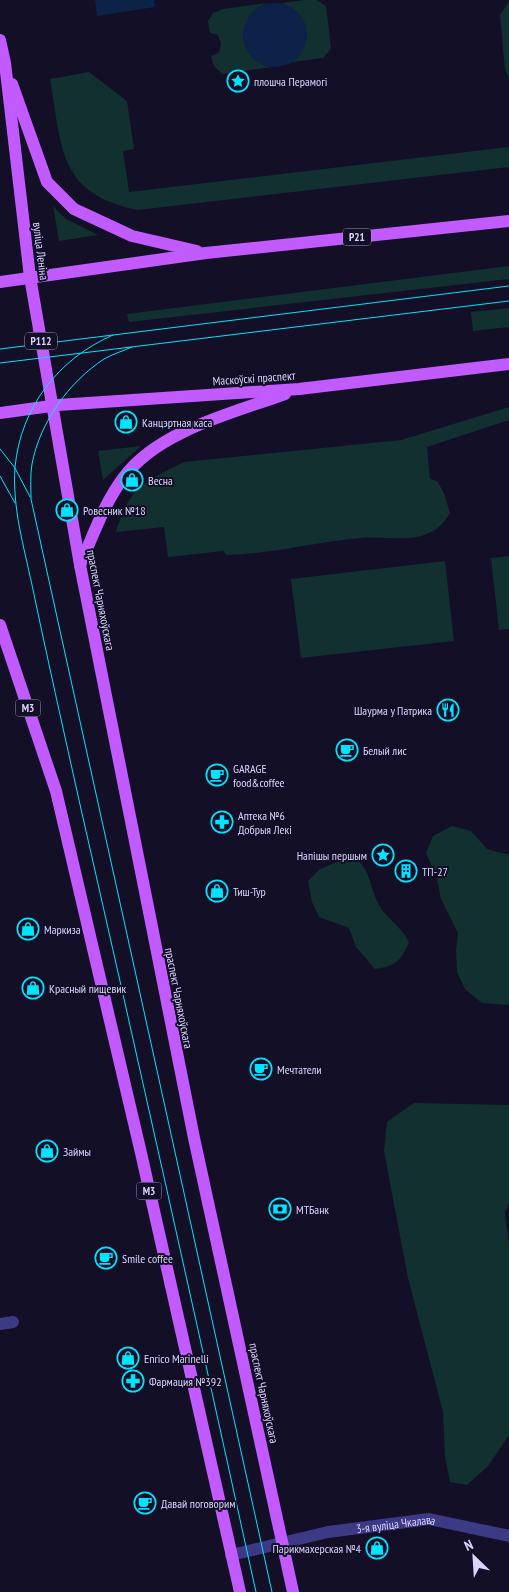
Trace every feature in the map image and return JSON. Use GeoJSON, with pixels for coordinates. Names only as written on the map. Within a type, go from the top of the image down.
{"type":"FeatureCollection","features":[{"type":"Feature","properties":{"kind":"main road","name":"вуліца Леніна"},"geometry":{"type":"LineString","coordinates":[[0,40],[5,63],[30,277],[52,406]]}},
{"type":"Feature","properties":{"kind":"main road"},"geometry":{"type":"LineString","coordinates":[[5,63],[47,182],[67,202],[74,208],[132,236],[206,253]]}},
{"type":"Feature","properties":{"kind":"main road","name":"Р21"},"geometry":{"type":"LineString","coordinates":[[0,282],[206,253],[509,221]]}},
{"type":"Feature","properties":{"kind":"main road","name":"Маскоўскі праспект"},"geometry":{"type":"LineString","coordinates":[[0,413],[52,406],[299,389],[509,364]]}},
{"type":"Feature","properties":{"kind":"main road"},"geometry":{"type":"LineString","coordinates":[[80,565],[107,505],[125,476],[159,444],[213,420],[299,389]]}},
{"type":"Feature","properties":{"kind":"main road","name":"праспект Чарняхоўскага"},"geometry":{"type":"LineString","coordinates":[[52,406],[80,565],[194,1138],[293,1592]]}},
{"type":"Feature","properties":{"kind":"main road","name":"М3"},"geometry":{"type":"LineString","coordinates":[[0,625],[56,791],[240,1592]]}},
{"type":"Feature","properties":{"kind":"street","name":"3-я вуліца Чкалава"},"geometry":{"type":"LineString","coordinates":[[231,1555],[328,1532],[429,1519],[509,1536]]}},
{"type":"Feature","properties":{"kind":"green space"},"geometry":{"type":"Polygon","coordinates":[[[317,0],[326,6],[331,49],[323,58],[292,62],[300,55],[306,26],[296,12],[282,3],[317,0]]]}},
{"type":"Feature","properties":{"kind":"green space"},"geometry":{"type":"Polygon","coordinates":[[[509,1],[509,79],[505,69],[500,15],[509,1]]]}},
{"type":"Feature","properties":{"kind":"green space"},"geometry":{"type":"Polygon","coordinates":[[[268,3],[257,8],[263,65],[272,67],[222,74],[214,66],[211,56],[219,53],[221,44],[218,35],[210,33],[208,21],[213,13],[223,9],[268,3]]]}},
{"type":"Feature","properties":{"kind":"green space"},"geometry":{"type":"Polygon","coordinates":[[[89,72],[127,101],[134,149],[123,151],[129,192],[509,147],[509,167],[138,210],[112,203],[92,192],[78,180],[68,164],[62,147],[50,79],[89,72]]]}},
{"type":"Feature","properties":{"kind":"green space"},"geometry":{"type":"Polygon","coordinates":[[[53,206],[66,219],[98,235],[59,241],[53,206]]]}},
{"type":"Feature","properties":{"kind":"green space"},"geometry":{"type":"Polygon","coordinates":[[[509,266],[509,279],[129,322],[127,314],[509,266]]]}},
{"type":"Feature","properties":{"kind":"green space"},"geometry":{"type":"Polygon","coordinates":[[[509,308],[509,327],[473,331],[471,312],[509,308]]]}},
{"type":"Feature","properties":{"kind":"green space"},"geometry":{"type":"Polygon","coordinates":[[[509,407],[509,420],[427,447],[430,479],[437,481],[444,493],[450,513],[438,528],[421,536],[408,538],[360,538],[244,554],[227,555],[223,551],[168,557],[164,527],[116,532],[126,505],[133,495],[148,481],[184,462],[401,440],[509,407]]]}},
{"type":"Feature","properties":{"kind":"green space"},"geometry":{"type":"Polygon","coordinates":[[[141,446],[103,480],[98,451],[141,446]]]}},
{"type":"Feature","properties":{"kind":"green space"},"geometry":{"type":"Polygon","coordinates":[[[509,556],[509,629],[499,630],[491,558],[509,556]]]}},
{"type":"Feature","properties":{"kind":"green space"},"geometry":{"type":"Polygon","coordinates":[[[445,561],[454,641],[301,658],[291,579],[445,561]]]}},
{"type":"Feature","properties":{"kind":"green space"},"geometry":{"type":"Polygon","coordinates":[[[452,826],[471,831],[487,849],[509,855],[509,1005],[482,1003],[465,989],[457,972],[456,950],[458,933],[441,899],[436,875],[426,853],[433,836],[452,826]]]}},
{"type":"Feature","properties":{"kind":"green space"},"geometry":{"type":"Polygon","coordinates":[[[342,860],[360,862],[367,873],[379,905],[409,942],[403,954],[393,964],[375,969],[356,947],[349,928],[319,917],[312,902],[308,881],[320,869],[342,860]]]}},
{"type":"Feature","properties":{"kind":"green space"},"geometry":{"type":"Polygon","coordinates":[[[414,1103],[509,1105],[509,1203],[505,1213],[509,1246],[509,1435],[488,1466],[467,1485],[450,1482],[445,1457],[443,1412],[408,1278],[384,1151],[387,1122],[414,1103]]]}},
{"type":"Feature","properties":{"kind":"water"},"geometry":{"type":"Polygon","coordinates":[[[95,0],[154,0],[155,7],[97,16],[95,0]]]}},
{"type":"Feature","properties":{"kind":"water"},"geometry":{"type":"Polygon","coordinates":[[[275,3],[287,5],[298,12],[305,23],[307,35],[305,47],[298,58],[287,65],[275,67],[263,65],[252,58],[245,47],[243,35],[245,23],[252,12],[263,5],[275,3]]]}},
{"type":"Feature","properties":{"kind":"tram line"},"geometry":{"type":"LineString","coordinates":[[0,349],[509,286]]}},
{"type":"Feature","properties":{"kind":"tram line"},"geometry":{"type":"LineString","coordinates":[[0,363],[509,301]]}},
{"type":"Feature","properties":{"kind":"tram line"},"geometry":{"type":"LineString","coordinates":[[113,335],[93,345],[59,371],[34,405],[25,424],[19,445],[15,467],[15,497],[22,542],[256,1592]]}},
{"type":"Feature","properties":{"kind":"tram line"},"geometry":{"type":"LineString","coordinates":[[132,347],[104,359],[91,368],[58,404],[49,418],[36,448],[31,468],[31,499],[272,1592]]}},
{"type":"Feature","properties":{"kind":"tram line"},"geometry":{"type":"LineString","coordinates":[[0,449],[15,468],[30,497]]}},
{"type":"Feature","properties":{"kind":"tram line"},"geometry":{"type":"LineString","coordinates":[[0,476],[15,503]]}},
{"type":"Feature","properties":{"kind":"place","name":"плошча Перамогі"},"geometry":{"type":"Point","coordinates":[238,81]}},
{"type":"Feature","properties":{"kind":"place","name":"Канцэртная каса"},"geometry":{"type":"Point","coordinates":[126,422]}},
{"type":"Feature","properties":{"kind":"place","name":"Весна"},"geometry":{"type":"Point","coordinates":[132,480]}},
{"type":"Feature","properties":{"kind":"place","name":"Ровесник №18"},"geometry":{"type":"Point","coordinates":[67,510]}},
{"type":"Feature","properties":{"kind":"place","name":"Шаурма у Патрика"},"geometry":{"type":"Point","coordinates":[448,710]}},
{"type":"Feature","properties":{"kind":"place","name":"Белый лис"},"geometry":{"type":"Point","coordinates":[347,750]}},
{"type":"Feature","properties":{"kind":"place","name":"GARAGE food&coffee"},"geometry":{"type":"Point","coordinates":[217,775]}},
{"type":"Feature","properties":{"kind":"place","name":"Аптека №6 Добрыя Лекі"},"geometry":{"type":"Point","coordinates":[222,822]}},
{"type":"Feature","properties":{"kind":"place","name":"Напішы першым"},"geometry":{"type":"Point","coordinates":[383,855]}},
{"type":"Feature","properties":{"kind":"place","name":"ТП-27"},"geometry":{"type":"Point","coordinates":[406,871]}},
{"type":"Feature","properties":{"kind":"place","name":"Тиш-Тур"},"geometry":{"type":"Point","coordinates":[217,891]}},
{"type":"Feature","properties":{"kind":"place","name":"Маркиза"},"geometry":{"type":"Point","coordinates":[28,929]}},
{"type":"Feature","properties":{"kind":"place","name":"Красный пищевик"},"geometry":{"type":"Point","coordinates":[33,988]}},
{"type":"Feature","properties":{"kind":"place","name":"Мечтатели"},"geometry":{"type":"Point","coordinates":[261,1069]}},
{"type":"Feature","properties":{"kind":"place","name":"Займы"},"geometry":{"type":"Point","coordinates":[47,1151]}},
{"type":"Feature","properties":{"kind":"place","name":"МТБанк"},"geometry":{"type":"Point","coordinates":[280,1209]}},
{"type":"Feature","properties":{"kind":"place","name":"Smile coffee"},"geometry":{"type":"Point","coordinates":[106,1258]}},
{"type":"Feature","properties":{"kind":"place","name":"Enrico Marinelli"},"geometry":{"type":"Point","coordinates":[128,1358]}},
{"type":"Feature","properties":{"kind":"place","name":"Фармация №392"},"geometry":{"type":"Point","coordinates":[133,1381]}},
{"type":"Feature","properties":{"kind":"place","name":"Давай поговорим"},"geometry":{"type":"Point","coordinates":[145,1503]}},
{"type":"Feature","properties":{"kind":"place","name":"Парикмахерская №4"},"geometry":{"type":"Point","coordinates":[377,1548]}}]}
